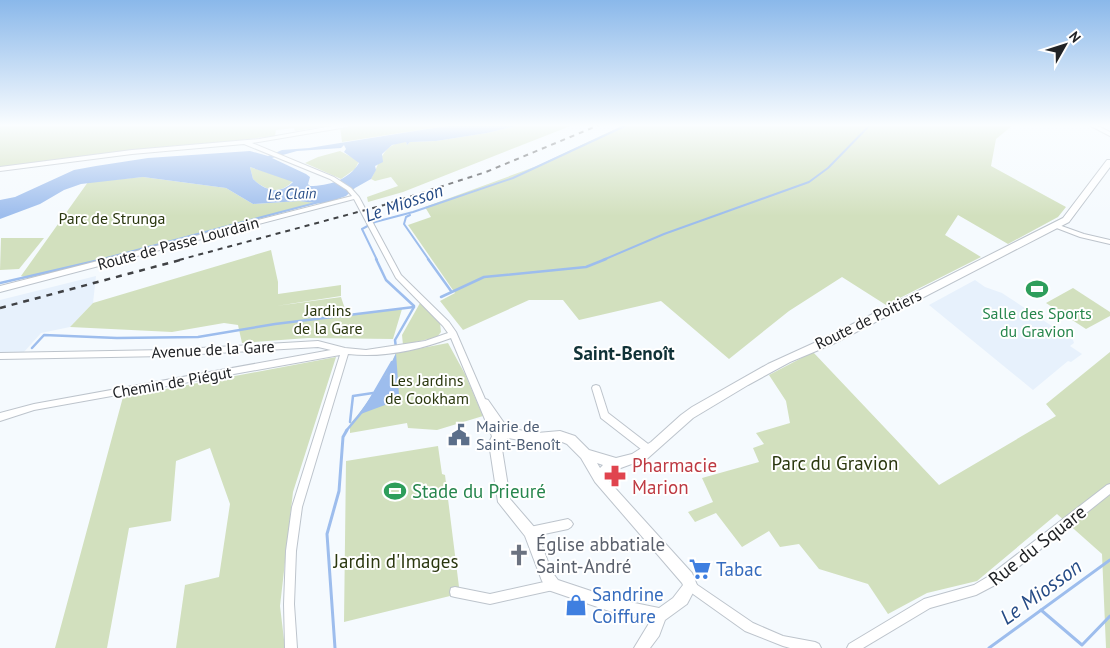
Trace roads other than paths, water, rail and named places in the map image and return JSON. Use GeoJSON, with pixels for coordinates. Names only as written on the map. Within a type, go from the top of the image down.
{"type":"FeatureCollection","features":[{"type":"Feature","properties":{"kind":"street"},"geometry":{"type":"LineString","coordinates":[[0,169],[107,155]]}},
{"type":"Feature","properties":{"kind":"street"},"geometry":{"type":"LineString","coordinates":[[280,155],[332,178],[355,195],[398,276],[454,334],[480,396],[502,435]]}},
{"type":"Feature","properties":{"kind":"street","name":"Route de Poitiers"},"geometry":{"type":"LineString","coordinates":[[599,478],[604,469],[614,463],[632,459],[649,450],[685,418],[758,373],[808,348],[829,340],[1066,220],[1109,165]]}},
{"type":"Feature","properties":{"kind":"street","name":"Route de Passe Lourdain"},"geometry":{"type":"LineString","coordinates":[[0,289],[355,195]]}},
{"type":"Feature","properties":{"kind":"street"},"geometry":{"type":"LineString","coordinates":[[1056,226],[1082,236],[1110,242]]}},
{"type":"Feature","properties":{"kind":"street","name":"Avenue de la Gare"},"geometry":{"type":"LineString","coordinates":[[0,356],[166,353],[318,344],[345,351],[366,353],[426,344],[454,334]]}},
{"type":"Feature","properties":{"kind":"street"},"geometry":{"type":"LineString","coordinates":[[292,648],[290,586],[296,507],[345,351]]}},
{"type":"Feature","properties":{"kind":"street","name":"Chemin de Piégut"},"geometry":{"type":"LineString","coordinates":[[0,417],[34,408],[345,351]]}},
{"type":"Feature","properties":{"kind":"street"},"geometry":{"type":"LineString","coordinates":[[596,388],[604,415],[649,450]]}},
{"type":"Feature","properties":{"kind":"street"},"geometry":{"type":"LineString","coordinates":[[502,435],[537,438],[560,436],[571,440],[585,454],[599,478],[687,578],[690,585],[750,627],[783,641],[815,648]]}},
{"type":"Feature","properties":{"kind":"street"},"geometry":{"type":"LineString","coordinates":[[502,435],[495,443],[504,502],[530,532],[547,576],[553,585]]}},
{"type":"Feature","properties":{"kind":"street"},"geometry":{"type":"LineString","coordinates":[[585,454],[614,463]]}},
{"type":"Feature","properties":{"kind":"street","name":"Rue du Square"},"geometry":{"type":"LineString","coordinates":[[853,648],[928,603],[976,590],[993,580],[1110,488]]}},
{"type":"Feature","properties":{"kind":"street"},"geometry":{"type":"LineString","coordinates":[[530,532],[568,524]]}},
{"type":"Feature","properties":{"kind":"street"},"geometry":{"type":"LineString","coordinates":[[455,592],[490,599],[553,585],[615,606],[660,615],[674,608],[688,592],[690,585]]}},
{"type":"Feature","properties":{"kind":"street"},"geometry":{"type":"LineString","coordinates":[[641,648],[654,631],[660,615]]}},
{"type":"Feature","properties":{"kind":"water","name":"Le Clain"},"geometry":{"type":"Polygon","coordinates":[[[188,155],[282,155],[272,158],[306,174],[310,177],[308,184],[310,186],[338,181],[350,174],[359,163],[348,155],[382,155],[383,162],[375,166],[376,170],[371,179],[355,188],[346,196],[324,204],[299,201],[253,204],[226,188],[143,177],[81,184],[64,190],[40,204],[0,219],[0,200],[15,197],[74,170],[148,158],[188,155]],[[250,167],[253,179],[268,189],[283,189],[293,182],[250,167]]]}},
{"type":"Feature","properties":{"kind":"water"},"geometry":{"type":"Polygon","coordinates":[[[396,353],[399,395],[385,405],[358,415],[386,375],[396,353]]]}},
{"type":"Feature","properties":{"kind":"waterway","name":"Le Miosson"},"geometry":{"type":"LineString","coordinates":[[377,260],[362,229],[375,222],[413,212],[513,178],[562,155]]}},
{"type":"Feature","properties":{"kind":"waterway"},"geometry":{"type":"LineString","coordinates":[[603,260],[664,234],[809,182],[828,168],[840,155]]}},
{"type":"Feature","properties":{"kind":"waterway","name":"Le Clain"},"geometry":{"type":"LineString","coordinates":[[99,260],[319,202]]}},
{"type":"Feature","properties":{"kind":"waterway"},"geometry":{"type":"LineString","coordinates":[[410,215],[406,217],[404,224],[429,260]]}},
{"type":"Feature","properties":{"kind":"waterway"},"geometry":{"type":"LineString","coordinates":[[0,283],[104,259]]}},
{"type":"Feature","properties":{"kind":"waterway","name":"Le Miosson"},"geometry":{"type":"LineString","coordinates":[[376,259],[386,280],[414,306]]}},
{"type":"Feature","properties":{"kind":"waterway"},"geometry":{"type":"LineString","coordinates":[[428,259],[451,291]]}},
{"type":"Feature","properties":{"kind":"waterway"},"geometry":{"type":"LineString","coordinates":[[441,297],[484,277],[586,267],[606,259]]}},
{"type":"Feature","properties":{"kind":"waterway"},"geometry":{"type":"LineString","coordinates":[[32,348],[44,335],[117,338],[198,337],[275,324],[414,307],[395,340],[396,348]]}},
{"type":"Feature","properties":{"kind":"waterway","name":"Le Miosson"},"geometry":{"type":"LineString","coordinates":[[346,431],[366,407],[392,362]]}},
{"type":"Feature","properties":{"kind":"waterway"},"geometry":{"type":"LineString","coordinates":[[350,422],[353,396],[373,393]]}},
{"type":"Feature","properties":{"kind":"waterway","name":"Le Miosson"},"geometry":{"type":"LineString","coordinates":[[335,648],[327,534],[339,491],[343,437],[347,430]]}},
{"type":"Feature","properties":{"kind":"waterway","name":"Le Miosson"},"geometry":{"type":"LineString","coordinates":[[1041,610],[1110,560]]}},
{"type":"Feature","properties":{"kind":"waterway","name":"Le Miosson"},"geometry":{"type":"LineString","coordinates":[[989,648],[1041,610]]}},
{"type":"Feature","properties":{"kind":"waterway"},"geometry":{"type":"LineString","coordinates":[[1041,610],[1082,645],[1110,616]]}},
{"type":"Feature","properties":{"kind":"railway"},"geometry":{"type":"LineString","coordinates":[[179,260],[384,205],[486,172],[526,155]]}},
{"type":"Feature","properties":{"kind":"railway"},"geometry":{"type":"LineString","coordinates":[[0,308],[184,259]]}},
{"type":"Feature","properties":{"kind":"place","name":"Salle des Sports du Gravion"},"geometry":{"type":"Point","coordinates":[1037,289]}},
{"type":"Feature","properties":{"kind":"place","name":"Mairie de Saint-Benoît"},"geometry":{"type":"Point","coordinates":[459,435]}},
{"type":"Feature","properties":{"kind":"place","name":"Pharmacie Marion"},"geometry":{"type":"Point","coordinates":[615,476]}},
{"type":"Feature","properties":{"kind":"place","name":"Stade du Prieuré"},"geometry":{"type":"Point","coordinates":[395,491]}},
{"type":"Feature","properties":{"kind":"place","name":"Église abbatiale Saint-André"},"geometry":{"type":"Point","coordinates":[519,555]}},
{"type":"Feature","properties":{"kind":"place","name":"Tabac"},"geometry":{"type":"Point","coordinates":[700,569]}},
{"type":"Feature","properties":{"kind":"place","name":"Sandrine Coiffure"},"geometry":{"type":"Point","coordinates":[576,605]}},
{"type":"Feature","properties":{"kind":"district","name":"Saint-Benoît"},"geometry":{"type":"Point","coordinates":[624,353]}},
{"type":"Feature","properties":{"kind":"park label","name":"Parc de Strunga"},"geometry":{"type":"Point","coordinates":[112,218]}},
{"type":"Feature","properties":{"kind":"park label","name":"Jardins de la Gare"},"geometry":{"type":"Point","coordinates":[328,319]}},
{"type":"Feature","properties":{"kind":"park label","name":"Les Jardins de Cookham"},"geometry":{"type":"Point","coordinates":[427,389]}},
{"type":"Feature","properties":{"kind":"park label","name":"Parc du Gravion"},"geometry":{"type":"Point","coordinates":[835,463]}},
{"type":"Feature","properties":{"kind":"park label","name":"Jardin d'Images"},"geometry":{"type":"Point","coordinates":[396,561]}}]}
